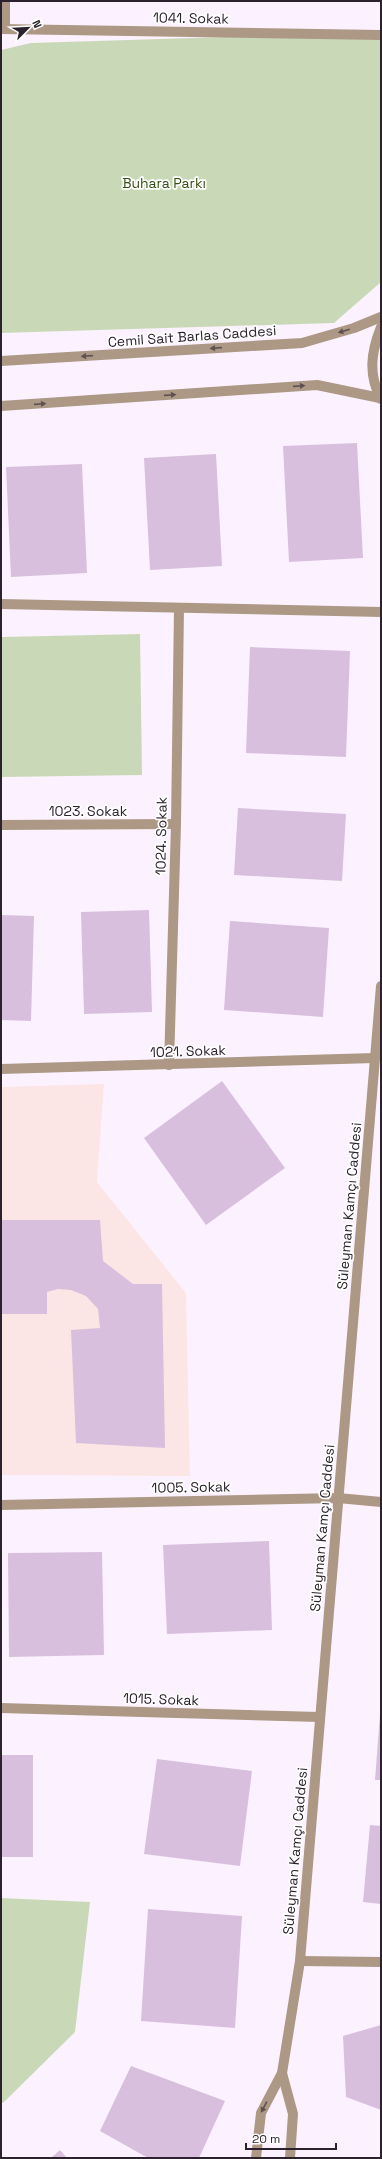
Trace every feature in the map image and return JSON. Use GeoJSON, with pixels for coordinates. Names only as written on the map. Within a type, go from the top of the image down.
{"type":"FeatureCollection","features":[{"type":"Feature","properties":{"kind":"street"},"geometry":{"type":"LineString","coordinates":[[3,29],[5,1]]}},
{"type":"Feature","properties":{"kind":"street","name":"1041. Sokak"},"geometry":{"type":"LineString","coordinates":[[3,29],[381,35]]}},
{"type":"Feature","properties":{"kind":"street","name":"Cemil Sait Barlas Caddesi"},"geometry":{"type":"LineString","coordinates":[[1,361],[302,343],[354,328],[381,317]]}},
{"type":"Feature","properties":{"kind":"street"},"geometry":{"type":"LineString","coordinates":[[381,327],[374,344],[372,363],[373,381],[381,399]]}},
{"type":"Feature","properties":{"kind":"street"},"geometry":{"type":"LineString","coordinates":[[1,406],[317,385],[381,399]]}},
{"type":"Feature","properties":{"kind":"street"},"geometry":{"type":"LineString","coordinates":[[1,604],[381,612]]}},
{"type":"Feature","properties":{"kind":"street","name":"1024. Sokak"},"geometry":{"type":"LineString","coordinates":[[169,1065],[176,824],[179,608]]}},
{"type":"Feature","properties":{"kind":"street","name":"1023. Sokak"},"geometry":{"type":"LineString","coordinates":[[1,825],[176,824]]}},
{"type":"Feature","properties":{"kind":"street","name":"Süleyman Kamçı Caddesi"},"geometry":{"type":"LineString","coordinates":[[282,2073],[300,1961],[381,986]]}},
{"type":"Feature","properties":{"kind":"street","name":"1021. Sokak"},"geometry":{"type":"LineString","coordinates":[[1,1068],[169,1065],[375,1058]]}},
{"type":"Feature","properties":{"kind":"street","name":"1005. Sokak"},"geometry":{"type":"LineString","coordinates":[[1,1505],[338,1498],[381,1502]]}},
{"type":"Feature","properties":{"kind":"street","name":"1015. Sokak"},"geometry":{"type":"LineString","coordinates":[[1,1708],[320,1717]]}},
{"type":"Feature","properties":{"kind":"street"},"geometry":{"type":"LineString","coordinates":[[300,1961],[381,1962]]}},
{"type":"Feature","properties":{"kind":"street"},"geometry":{"type":"LineString","coordinates":[[256,2158],[261,2113],[282,2073]]}},
{"type":"Feature","properties":{"kind":"street"},"geometry":{"type":"LineString","coordinates":[[282,2073],[293,2114],[290,2158]]}},
{"type":"Feature","properties":{"kind":"shaded area"},"geometry":{"type":"Polygon","coordinates":[[[104,1084],[97,1182],[186,1293],[190,1476],[1,1475],[1,1087],[104,1084]]]}},
{"type":"Feature","properties":{"kind":"green space","name":"Buhara Parkı"},"geometry":{"type":"Polygon","coordinates":[[[381,32],[381,282],[334,323],[1,333],[1,50],[31,43],[381,32]]]}},
{"type":"Feature","properties":{"kind":"green space"},"geometry":{"type":"Polygon","coordinates":[[[140,634],[142,775],[2,777],[1,637],[140,634]]]}},
{"type":"Feature","properties":{"kind":"green space"},"geometry":{"type":"Polygon","coordinates":[[[1,1898],[90,1902],[75,2032],[3,2103],[1,2102],[1,1898]]]}},
{"type":"Feature","properties":{"kind":"building"},"geometry":{"type":"Polygon","coordinates":[[[357,443],[363,558],[289,562],[283,446],[357,443]]]}},
{"type":"Feature","properties":{"kind":"building"},"geometry":{"type":"Polygon","coordinates":[[[216,454],[222,566],[150,570],[144,458],[216,454]]]}},
{"type":"Feature","properties":{"kind":"building"},"geometry":{"type":"Polygon","coordinates":[[[82,464],[87,573],[11,577],[6,467],[82,464]]]}},
{"type":"Feature","properties":{"kind":"building"},"geometry":{"type":"Polygon","coordinates":[[[250,647],[350,651],[346,757],[246,753],[250,647]]]}},
{"type":"Feature","properties":{"kind":"building"},"geometry":{"type":"Polygon","coordinates":[[[238,808],[346,814],[342,881],[234,875],[238,808]]]}},
{"type":"Feature","properties":{"kind":"building"},"geometry":{"type":"Polygon","coordinates":[[[149,910],[152,1012],[84,1014],[81,912],[149,910]]]}},
{"type":"Feature","properties":{"kind":"building"},"geometry":{"type":"Polygon","coordinates":[[[1,915],[34,916],[31,1021],[1,1020],[1,915]]]}},
{"type":"Feature","properties":{"kind":"building"},"geometry":{"type":"Polygon","coordinates":[[[230,921],[329,928],[323,1017],[224,1010],[230,921]]]}},
{"type":"Feature","properties":{"kind":"building"},"geometry":{"type":"Polygon","coordinates":[[[222,1081],[285,1168],[206,1225],[144,1138],[222,1081]]]}},
{"type":"Feature","properties":{"kind":"building"},"geometry":{"type":"Polygon","coordinates":[[[1,1220],[100,1220],[103,1261],[133,1284],[162,1284],[165,1448],[76,1443],[71,1330],[100,1328],[98,1309],[86,1296],[71,1290],[58,1289],[47,1292],[47,1314],[1,1314],[1,1220]]]}},
{"type":"Feature","properties":{"kind":"building"},"geometry":{"type":"Polygon","coordinates":[[[269,1541],[272,1630],[167,1634],[163,1545],[269,1541]]]}},
{"type":"Feature","properties":{"kind":"building"},"geometry":{"type":"Polygon","coordinates":[[[102,1552],[104,1655],[9,1657],[8,1553],[102,1552]]]}},
{"type":"Feature","properties":{"kind":"building"},"geometry":{"type":"Polygon","coordinates":[[[380,1714],[381,1780],[375,1780],[380,1714]]]}},
{"type":"Feature","properties":{"kind":"building"},"geometry":{"type":"Polygon","coordinates":[[[1,1755],[33,1755],[33,1857],[1,1857],[1,1755]]]}},
{"type":"Feature","properties":{"kind":"building"},"geometry":{"type":"Polygon","coordinates":[[[157,1759],[252,1771],[240,1866],[144,1854],[157,1759]]]}},
{"type":"Feature","properties":{"kind":"building"},"geometry":{"type":"Polygon","coordinates":[[[370,1825],[381,1826],[381,1904],[363,1902],[370,1825]]]}},
{"type":"Feature","properties":{"kind":"building"},"geometry":{"type":"Polygon","coordinates":[[[148,1909],[242,1916],[235,2028],[141,2021],[148,1909]]]}},
{"type":"Feature","properties":{"kind":"building"},"geometry":{"type":"Polygon","coordinates":[[[381,2025],[381,2110],[346,2097],[343,2036],[381,2025]]]}},
{"type":"Feature","properties":{"kind":"building"},"geometry":{"type":"Polygon","coordinates":[[[131,2066],[225,2101],[199,2158],[148,2158],[100,2131],[131,2066]]]}},
{"type":"Feature","properties":{"kind":"building"},"geometry":{"type":"Polygon","coordinates":[[[60,2150],[67,2158],[51,2158],[60,2150]]]}}]}
